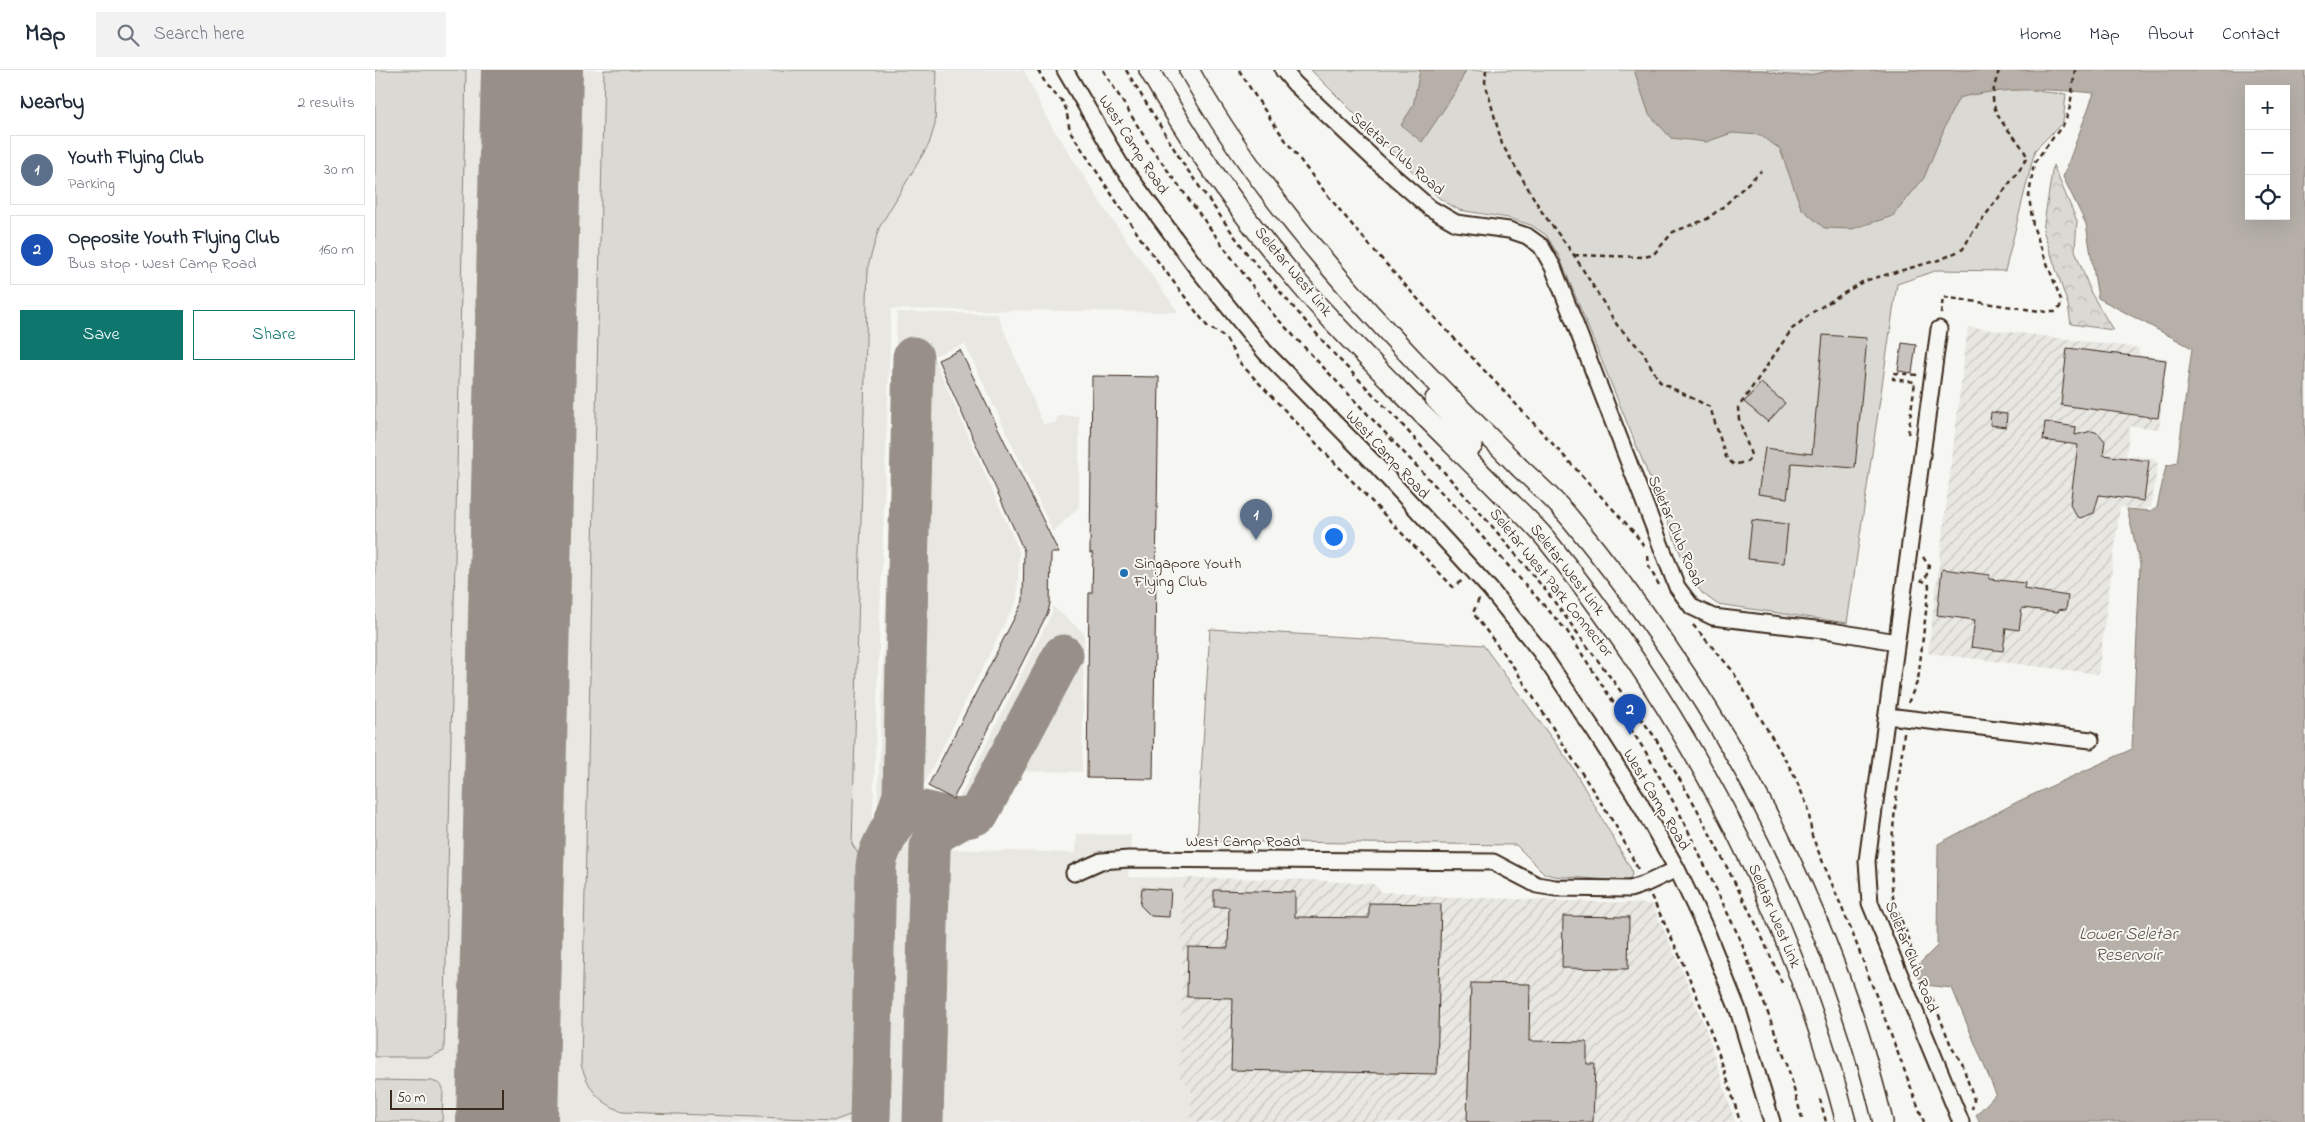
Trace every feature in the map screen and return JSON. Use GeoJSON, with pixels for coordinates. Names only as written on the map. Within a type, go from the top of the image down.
{"type":"FeatureCollection","features":[{"type":"Feature","properties":{"kind":"main road","name":"Seletar West Link"},"geometry":{"type":"LineString","coordinates":[[1149,70],[1219,180],[1289,272],[1393,384],[1544,537],[1671,712],[1708,777],[1759,877],[1802,980],[1833,1072],[1846,1122]]}},
{"type":"Feature","properties":{"kind":"main road","name":"Seletar West Link"},"geometry":{"type":"LineString","coordinates":[[1189,70],[1246,160],[1286,213],[1411,357],[1568,516],[1657,631],[1699,694],[1739,760],[1795,869],[1842,982],[1867,1056],[1883,1122]]}},
{"type":"Feature","properties":{"kind":"main road"},"geometry":{"type":"LineString","coordinates":[[1411,357],[1437,402],[1471,439],[1473,444],[1463,455]]}},
{"type":"Feature","properties":{"kind":"street","name":"West Camp Road"},"geometry":{"type":"LineString","coordinates":[[1065,70],[1120,164],[1195,267],[1259,344],[1375,464],[1491,589],[1524,630],[1635,794],[1677,869],[1705,930],[1738,1010],[1772,1122]]}},
{"type":"Feature","properties":{"kind":"street","name":"Seletar Club Road"},"geometry":{"type":"LineString","coordinates":[[1283,70],[1295,84],[1377,162],[1430,208],[1456,222],[1509,230],[1527,236],[1541,246],[1553,267],[1677,587],[1692,607],[1713,617],[1832,631],[1896,642],[1867,862],[1870,903],[1961,1122]]}},
{"type":"Feature","properties":{"kind":"street"},"geometry":{"type":"LineString","coordinates":[[1896,642],[1939,329]]}},
{"type":"Feature","properties":{"kind":"street"},"geometry":{"type":"LineString","coordinates":[[1887,716],[2091,740]]}},
{"type":"Feature","properties":{"kind":"street","name":"West Camp Road"},"geometry":{"type":"LineString","coordinates":[[1074,874],[1101,861],[1129,859],[1493,862],[1537,885],[1630,889],[1677,869]]}},
{"type":"Feature","properties":{"kind":"path"},"geometry":{"type":"LineString","coordinates":[[1038,70],[1047,86],[1063,102],[1066,108],[1070,131],[1141,239],[1207,326],[1225,337],[1239,362],[1453,588],[1463,580],[1468,585]]}},
{"type":"Feature","properties":{"kind":"path","name":"Seletar West Park Connector"},"geometry":{"type":"LineString","coordinates":[[1126,70],[1184,165],[1248,255],[1335,355],[1397,419],[1491,524],[1547,592],[1654,736],[1696,807],[1758,928],[1787,994]]}},
{"type":"Feature","properties":{"kind":"path"},"geometry":{"type":"LineString","coordinates":[[1486,70],[1485,82],[1502,144],[1542,212],[1574,255],[1617,325],[1642,351],[1660,382],[1710,407],[1725,456],[1734,465],[1741,464],[1750,458],[1751,451],[1739,420],[1741,403],[1792,329],[1813,312],[1864,280],[1942,259],[1963,249],[1972,233],[2021,168],[2027,157],[2023,148],[2001,122],[1993,98],[1999,70]]}},
{"type":"Feature","properties":{"kind":"path"},"geometry":{"type":"LineString","coordinates":[[1939,329],[1943,297],[2047,312],[2056,312],[2060,307],[2061,300],[2033,226],[2029,196],[2034,163],[2065,122],[2070,107],[2075,70]]}},
{"type":"Feature","properties":{"kind":"path"},"geometry":{"type":"LineString","coordinates":[[1574,255],[1643,257],[1653,254],[1673,232],[1707,219],[1761,171]]}},
{"type":"Feature","properties":{"kind":"path"},"geometry":{"type":"LineString","coordinates":[[1924,549],[1923,557],[1929,566],[1925,581]]}},
{"type":"Feature","properties":{"kind":"path"},"geometry":{"type":"LineString","coordinates":[[1478,596],[1479,599],[1473,613],[1515,668],[1612,820],[1645,884],[1691,979],[1728,1079],[1740,1122]]}},
{"type":"Feature","properties":{"kind":"path"},"geometry":{"type":"LineString","coordinates":[[1819,1094],[1826,1122]]}},
{"type":"Feature","properties":{"kind":"shaded area"},"geometry":{"type":"Polygon","coordinates":[[[375,70],[1024,70],[1046,117],[1106,211],[1178,312],[891,309],[872,842],[877,847],[1076,853],[1077,834],[1131,835],[1128,877],[1183,878],[1181,1002],[1191,1085],[1190,1122],[375,1122],[375,70]]]}},
{"type":"Feature","properties":{"kind":"shaded area"},"geometry":{"type":"Polygon","coordinates":[[[897,312],[997,314],[1043,424],[1055,423],[1058,416],[1079,416],[1079,507],[1053,532],[965,344],[933,356],[1019,551],[1017,599],[922,788],[956,805],[1052,613],[1052,606],[1084,633],[1082,772],[1020,771],[987,833],[958,838],[947,848],[879,846],[876,843],[897,312]]]}},
{"type":"Feature","properties":{"kind":"shaded area"},"geometry":{"type":"Polygon","coordinates":[[[1968,327],[2139,348],[2139,355],[2167,359],[2159,429],[2130,426],[2126,456],[2152,458],[2158,464],[2151,506],[2145,509],[2120,507],[2098,674],[1928,653],[1968,327]]]}},
{"type":"Feature","properties":{"kind":"shaded area"},"geometry":{"type":"Polygon","coordinates":[[[1183,878],[1291,879],[1373,884],[1382,892],[1416,893],[1422,896],[1652,904],[1707,1032],[1735,1122],[1190,1122],[1191,1085],[1180,1081],[1183,878]]]}},
{"type":"Feature","properties":{"kind":"green space"},"geometry":{"type":"Polygon","coordinates":[[[375,70],[466,70],[444,1051],[430,1057],[375,1057],[375,70]]]}},
{"type":"Feature","properties":{"kind":"green space"},"geometry":{"type":"Polygon","coordinates":[[[604,70],[937,70],[935,125],[929,144],[879,228],[868,266],[852,844],[864,863],[859,1102],[855,1113],[836,1120],[622,1112],[595,1094],[581,1065],[604,70]]]}},
{"type":"Feature","properties":{"kind":"green space"},"geometry":{"type":"Polygon","coordinates":[[[1311,70],[2033,70],[2032,91],[2066,94],[2063,122],[2035,150],[2005,271],[1938,270],[1897,284],[1847,623],[1717,604],[1702,593],[1690,577],[1559,256],[1546,235],[1531,225],[1508,218],[1459,210],[1439,198],[1311,70]]]}},
{"type":"Feature","properties":{"kind":"green space"},"geometry":{"type":"Polygon","coordinates":[[[2053,165],[2077,221],[2075,250],[2091,293],[2113,330],[2071,324],[2068,305],[2043,230],[2053,165]]]}},
{"type":"Feature","properties":{"kind":"green space"},"geometry":{"type":"Polygon","coordinates":[[[1210,629],[1483,645],[1570,763],[1631,869],[1630,879],[1625,881],[1553,876],[1544,873],[1516,845],[1197,841],[1210,629]]]}},
{"type":"Feature","properties":{"kind":"green space"},"geometry":{"type":"Polygon","coordinates":[[[375,1080],[432,1081],[440,1084],[443,1088],[442,1122],[375,1122],[375,1080]]]}},
{"type":"Feature","properties":{"kind":"water"},"geometry":{"type":"Polygon","coordinates":[[[1420,70],[1466,70],[1456,91],[1422,142],[1401,125],[1413,106],[1420,70]]]}},
{"type":"Feature","properties":{"kind":"water","name":"Lower Seletar Reservoir"},"geometry":{"type":"Polygon","coordinates":[[[1634,70],[1763,70],[1779,74],[1797,75],[1815,74],[1830,70],[2305,70],[2305,1122],[1979,1122],[1976,1115],[1996,1094],[1952,988],[1925,985],[1913,970],[1937,946],[1938,844],[2019,801],[2132,749],[2140,564],[2127,509],[2150,511],[2157,507],[2166,466],[2177,463],[2192,348],[2098,298],[2086,224],[2063,177],[2094,93],[2026,90],[1991,92],[1959,98],[1949,117],[1924,178],[1893,216],[1852,229],[1824,228],[1801,208],[1780,149],[1760,135],[1732,133],[1706,142],[1671,138],[1649,114],[1634,70]]]}},
{"type":"Feature","properties":{"kind":"building"},"geometry":{"type":"Polygon","coordinates":[[[1823,335],[1867,338],[1855,468],[1792,463],[1787,498],[1758,494],[1765,448],[1812,454],[1823,335]]]}},
{"type":"Feature","properties":{"kind":"building"},"geometry":{"type":"Polygon","coordinates":[[[1902,343],[1916,345],[1912,373],[1898,371],[1902,343]]]}},
{"type":"Feature","properties":{"kind":"building"},"geometry":{"type":"Polygon","coordinates":[[[2067,348],[2166,360],[2158,418],[2061,405],[2067,348]]]}},
{"type":"Feature","properties":{"kind":"building"},"geometry":{"type":"Polygon","coordinates":[[[960,350],[1059,553],[1051,553],[1050,603],[1048,612],[953,799],[928,786],[1023,601],[1024,551],[938,360],[960,350]]]}},
{"type":"Feature","properties":{"kind":"building","name":"Singapore Youth Flying Club"},"geometry":{"type":"Polygon","coordinates":[[[1092,376],[1159,377],[1153,779],[1087,778],[1089,593],[1092,593],[1093,553],[1090,553],[1092,376]]]}},
{"type":"Feature","properties":{"kind":"building"},"geometry":{"type":"Polygon","coordinates":[[[1761,383],[1785,403],[1768,422],[1744,402],[1761,383]]]}},
{"type":"Feature","properties":{"kind":"building"},"geometry":{"type":"Polygon","coordinates":[[[1991,412],[2007,414],[2006,427],[1990,425],[1991,412]]]}},
{"type":"Feature","properties":{"kind":"building"},"geometry":{"type":"Polygon","coordinates":[[[2045,422],[2076,427],[2075,435],[2092,431],[2098,433],[2105,441],[2103,455],[2149,461],[2144,501],[2099,495],[2094,513],[2080,518],[2076,515],[2070,505],[2078,445],[2043,440],[2045,422]]]}},
{"type":"Feature","properties":{"kind":"building"},"geometry":{"type":"Polygon","coordinates":[[[1752,520],[1788,524],[1784,563],[1748,559],[1752,520]]]}},
{"type":"Feature","properties":{"kind":"building"},"geometry":{"type":"Polygon","coordinates":[[[1942,569],[1990,575],[1989,579],[2025,583],[2024,589],[2068,596],[2066,610],[2059,609],[2058,612],[2022,608],[2019,630],[2006,628],[2003,651],[1971,647],[1975,620],[1937,615],[1942,569]]]}},
{"type":"Feature","properties":{"kind":"building"},"geometry":{"type":"Polygon","coordinates":[[[1142,888],[1171,890],[1169,917],[1151,916],[1140,905],[1142,888]]]}},
{"type":"Feature","properties":{"kind":"building"},"geometry":{"type":"Polygon","coordinates":[[[1214,890],[1295,892],[1295,917],[1369,918],[1369,903],[1441,904],[1437,1074],[1231,1070],[1233,998],[1187,997],[1188,947],[1228,948],[1229,907],[1214,907],[1214,890]]]}},
{"type":"Feature","properties":{"kind":"building"},"geometry":{"type":"Polygon","coordinates":[[[1563,916],[1629,917],[1628,969],[1562,968],[1563,916]]]}},
{"type":"Feature","properties":{"kind":"building"},"geometry":{"type":"Polygon","coordinates":[[[1471,983],[1530,984],[1529,1041],[1587,1042],[1587,1064],[1595,1064],[1593,1122],[1467,1122],[1471,983]]]}},
{"type":"Feature","properties":{"kind":"taxiway"},"geometry":{"type":"LineString","coordinates":[[894,822],[903,795],[913,357]]}},
{"type":"Feature","properties":{"kind":"taxiway"},"geometry":{"type":"LineString","coordinates":[[870,1122],[877,858],[897,820],[907,813],[929,812],[953,818],[966,818],[979,813],[1063,655]]}},
{"type":"Feature","properties":{"kind":"taxiway"},"geometry":{"type":"LineString","coordinates":[[923,1122],[930,847],[935,834],[963,818]]}},
{"type":"Feature","properties":{"kind":"taxiway"},"geometry":{"type":"LineString","coordinates":[[508,1094],[517,1112],[525,1122]]}},
{"type":"Feature","properties":{"kind":"runway"},"geometry":{"type":"LineString","coordinates":[[507,1122],[532,70]]}},
{"type":"Feature","properties":{"kind":"place","name":"Youth Flying Club"},"geometry":{"type":"Point","coordinates":[1256,540]}},
{"type":"Feature","properties":{"kind":"place","name":"Singapore Youth Flying Club"},"geometry":{"type":"Point","coordinates":[1124,573]}},
{"type":"Feature","properties":{"kind":"place","name":"Opposite Youth Flying Club"},"geometry":{"type":"Point","coordinates":[1630,735]}}]}
